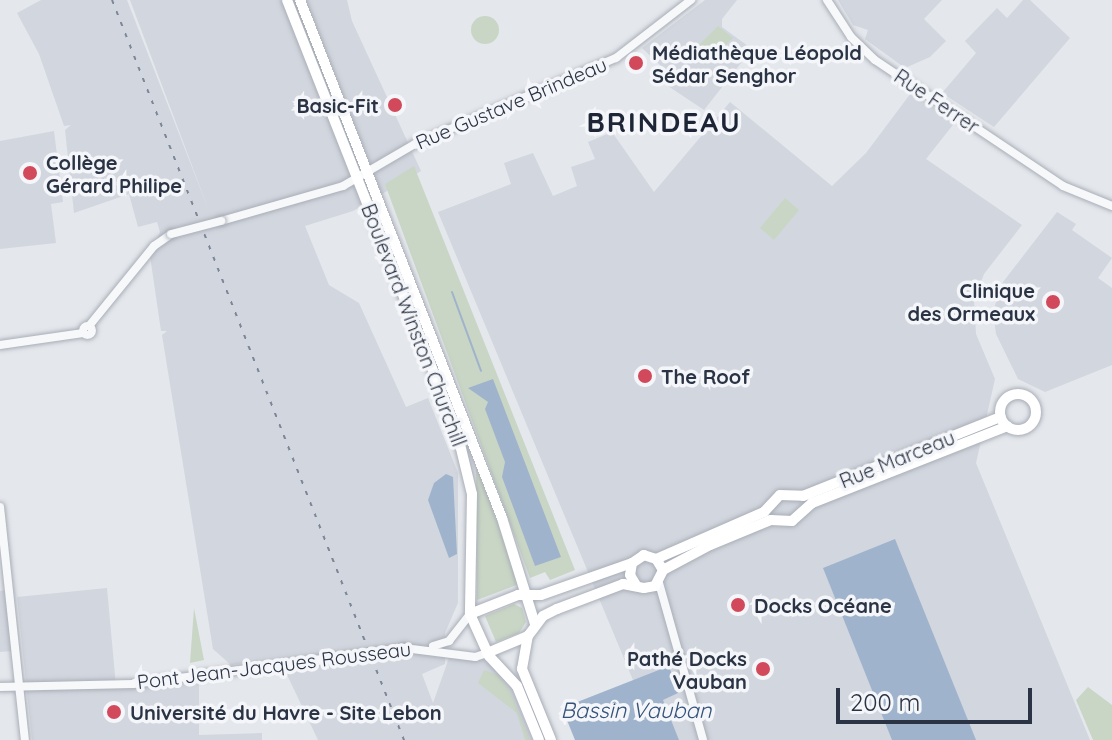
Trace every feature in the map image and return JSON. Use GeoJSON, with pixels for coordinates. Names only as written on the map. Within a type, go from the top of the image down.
{"type":"FeatureCollection","features":[{"type":"Feature","properties":{"kind":"main road","name":"Boulevard Winston Churchill"},"geometry":{"type":"LineString","coordinates":[[287,0],[362,175],[528,594],[535,624]]}},
{"type":"Feature","properties":{"kind":"main road","name":"Boulevard Winston Churchill"},"geometry":{"type":"LineString","coordinates":[[300,0],[464,458],[472,494],[466,617],[487,653],[522,696],[539,740]]}},
{"type":"Feature","properties":{"kind":"main road","name":"Rue Marceau"},"geometry":{"type":"LineString","coordinates":[[656,559],[772,505],[780,495],[803,496],[1004,422],[800,509],[792,521],[777,520],[710,545],[663,570]]}},
{"type":"Feature","properties":{"kind":"main road"},"geometry":{"type":"LineString","coordinates":[[792,495],[800,509]]}},
{"type":"Feature","properties":{"kind":"main road"},"geometry":{"type":"LineString","coordinates":[[772,505],[777,520]]}},
{"type":"Feature","properties":{"kind":"main road"},"geometry":{"type":"LineString","coordinates":[[466,617],[528,594],[541,595],[632,563],[644,555],[656,559],[663,570],[659,583],[647,588],[623,584],[557,609],[535,624],[528,636],[522,669],[551,740]]}},
{"type":"Feature","properties":{"kind":"main road"},"geometry":{"type":"LineString","coordinates":[[632,563],[630,575],[636,585]]}},
{"type":"Feature","properties":{"kind":"main road"},"geometry":{"type":"LineString","coordinates":[[487,653],[528,636]]}},
{"type":"Feature","properties":{"kind":"street","name":"Rue Gustave Brindeau"},"geometry":{"type":"LineString","coordinates":[[0,345],[86,329],[154,246],[171,234],[335,189],[415,144],[616,58],[691,0]]}},
{"type":"Feature","properties":{"kind":"street","name":"Rue Ferrer"},"geometry":{"type":"LineString","coordinates":[[827,0],[863,51],[1063,186],[1112,206]]}},
{"type":"Feature","properties":{"kind":"street"},"geometry":{"type":"LineString","coordinates":[[0,507],[25,740]]}},
{"type":"Feature","properties":{"kind":"street"},"geometry":{"type":"LineString","coordinates":[[659,583],[703,740]]}},
{"type":"Feature","properties":{"kind":"street"},"geometry":{"type":"LineString","coordinates":[[647,588],[663,606]]}},
{"type":"Feature","properties":{"kind":"street","name":"Pont Jean-Jacques Rousseau"},"geometry":{"type":"LineString","coordinates":[[0,687],[120,682],[429,648],[449,641],[466,617]]}},
{"type":"Feature","properties":{"kind":"street","name":"Pont Jean-Jacques Rousseau"},"geometry":{"type":"LineString","coordinates":[[429,648],[471,656],[487,653]]}},
{"type":"Feature","properties":{"kind":"shaded area"},"geometry":{"type":"Polygon","coordinates":[[[41,0],[127,0],[209,211],[130,0],[347,0],[352,21],[421,171],[353,211],[305,226],[329,285],[359,303],[406,407],[428,398],[458,473],[458,603],[445,633],[445,664],[422,674],[433,703],[449,658],[500,660],[532,740],[318,740],[279,658],[231,665],[213,649],[162,335],[167,331],[161,331],[150,256],[160,232],[157,222],[138,227],[129,194],[74,213],[65,130],[71,125],[64,126],[39,54],[17,13],[41,0]]]}},
{"type":"Feature","properties":{"kind":"shaded area"},"geometry":{"type":"Polygon","coordinates":[[[705,0],[737,0],[722,19],[722,27],[752,49],[704,110],[653,76],[662,67],[642,48],[705,0]]]}},
{"type":"Feature","properties":{"kind":"shaded area"},"geometry":{"type":"Polygon","coordinates":[[[838,0],[942,0],[924,19],[946,41],[930,57],[905,68],[865,39],[868,30],[853,25],[838,0]]]}},
{"type":"Feature","properties":{"kind":"shaded area"},"geometry":{"type":"Polygon","coordinates":[[[1023,0],[1030,0],[1070,38],[994,127],[942,93],[976,53],[965,41],[997,8],[1007,18],[1023,0]]]}},
{"type":"Feature","properties":{"kind":"shaded area"},"geometry":{"type":"Polygon","coordinates":[[[911,93],[956,121],[926,159],[1022,225],[984,274],[974,301],[976,334],[995,379],[976,463],[1090,740],[658,740],[438,212],[511,184],[504,163],[533,153],[553,196],[577,186],[571,167],[595,159],[588,142],[612,132],[654,192],[730,102],[832,186],[866,153],[911,93]]]}},
{"type":"Feature","properties":{"kind":"shaded area","name":"Collège Gérard Philipe"},"geometry":{"type":"Polygon","coordinates":[[[54,131],[63,202],[51,204],[56,243],[0,249],[0,141],[54,131]]]}},
{"type":"Feature","properties":{"kind":"shaded area","name":"Clinique des Ormeaux"},"geometry":{"type":"Polygon","coordinates":[[[1057,212],[1076,224],[1072,230],[1112,258],[1098,278],[1112,288],[1112,365],[1045,392],[1018,379],[996,334],[993,311],[1003,282],[1057,212]]]}},
{"type":"Feature","properties":{"kind":"shaded area"},"geometry":{"type":"Polygon","coordinates":[[[107,588],[116,686],[199,674],[199,735],[262,733],[262,740],[32,740],[17,597],[107,588]]]}},
{"type":"Feature","properties":{"kind":"shaded area"},"geometry":{"type":"Polygon","coordinates":[[[5,590],[12,651],[0,652],[0,591],[5,590]]]}},
{"type":"Feature","properties":{"kind":"green space"},"geometry":{"type":"Polygon","coordinates":[[[485,16],[495,20],[499,30],[495,40],[485,44],[475,40],[471,30],[475,20],[485,16]]]}},
{"type":"Feature","properties":{"kind":"green space"},"geometry":{"type":"Polygon","coordinates":[[[718,26],[733,38],[705,65],[691,53],[718,26]]]}},
{"type":"Feature","properties":{"kind":"green space"},"geometry":{"type":"Polygon","coordinates":[[[414,166],[575,570],[550,580],[545,572],[530,578],[385,184],[414,166]]]}},
{"type":"Feature","properties":{"kind":"green space"},"geometry":{"type":"Polygon","coordinates":[[[785,198],[799,210],[774,240],[760,228],[785,198]]]}},
{"type":"Feature","properties":{"kind":"green space"},"geometry":{"type":"Polygon","coordinates":[[[476,467],[519,584],[477,600],[476,467]]]}},
{"type":"Feature","properties":{"kind":"green space"},"geometry":{"type":"Polygon","coordinates":[[[514,604],[522,608],[526,622],[519,633],[496,642],[485,616],[514,604]]]}},
{"type":"Feature","properties":{"kind":"green space"},"geometry":{"type":"Polygon","coordinates":[[[194,608],[204,660],[190,663],[194,608]]]}},
{"type":"Feature","properties":{"kind":"green space"},"geometry":{"type":"Polygon","coordinates":[[[484,670],[498,675],[510,691],[530,740],[525,740],[517,713],[478,683],[484,670]]]}},
{"type":"Feature","properties":{"kind":"green space"},"geometry":{"type":"Polygon","coordinates":[[[1088,687],[1112,705],[1112,740],[1093,740],[1076,700],[1088,687]]]}},
{"type":"Feature","properties":{"kind":"water"},"geometry":{"type":"Polygon","coordinates":[[[493,379],[561,557],[535,566],[502,477],[505,462],[485,409],[488,402],[468,388],[493,379]]]}},
{"type":"Feature","properties":{"kind":"water"},"geometry":{"type":"Polygon","coordinates":[[[446,474],[453,477],[457,554],[449,558],[428,500],[434,483],[446,474]]]}},
{"type":"Feature","properties":{"kind":"water"},"geometry":{"type":"Polygon","coordinates":[[[895,539],[976,740],[892,740],[823,568],[895,539]]]}},
{"type":"Feature","properties":{"kind":"water","name":"Bassin Vauban"},"geometry":{"type":"Polygon","coordinates":[[[669,666],[678,693],[663,700],[679,740],[575,740],[562,708],[669,666]]]}},
{"type":"Feature","properties":{"kind":"waterway"},"geometry":{"type":"LineString","coordinates":[[452,292],[481,371]]}},
{"type":"Feature","properties":{"kind":"railway"},"geometry":{"type":"LineString","coordinates":[[112,0],[404,740]]}},
{"type":"Feature","properties":{"kind":"place","name":"Médiathèque Léopold Sédar Senghor"},"geometry":{"type":"Point","coordinates":[636,63]}},
{"type":"Feature","properties":{"kind":"place","name":"Basic-Fit"},"geometry":{"type":"Point","coordinates":[395,105]}},
{"type":"Feature","properties":{"kind":"place","name":"Collège Gérard Philipe"},"geometry":{"type":"Point","coordinates":[30,173]}},
{"type":"Feature","properties":{"kind":"place","name":"Clinique des Ormeaux"},"geometry":{"type":"Point","coordinates":[1053,302]}},
{"type":"Feature","properties":{"kind":"place","name":"The Roof"},"geometry":{"type":"Point","coordinates":[645,376]}},
{"type":"Feature","properties":{"kind":"place","name":"Docks Océane"},"geometry":{"type":"Point","coordinates":[738,605]}},
{"type":"Feature","properties":{"kind":"place","name":"Pathé Docks Vauban"},"geometry":{"type":"Point","coordinates":[763,669]}},
{"type":"Feature","properties":{"kind":"place","name":"Université du Havre - Site Lebon"},"geometry":{"type":"Point","coordinates":[114,712]}},
{"type":"Feature","properties":{"kind":"district","name":"BRINDEAU"},"geometry":{"type":"Point","coordinates":[664,122]}}]}
